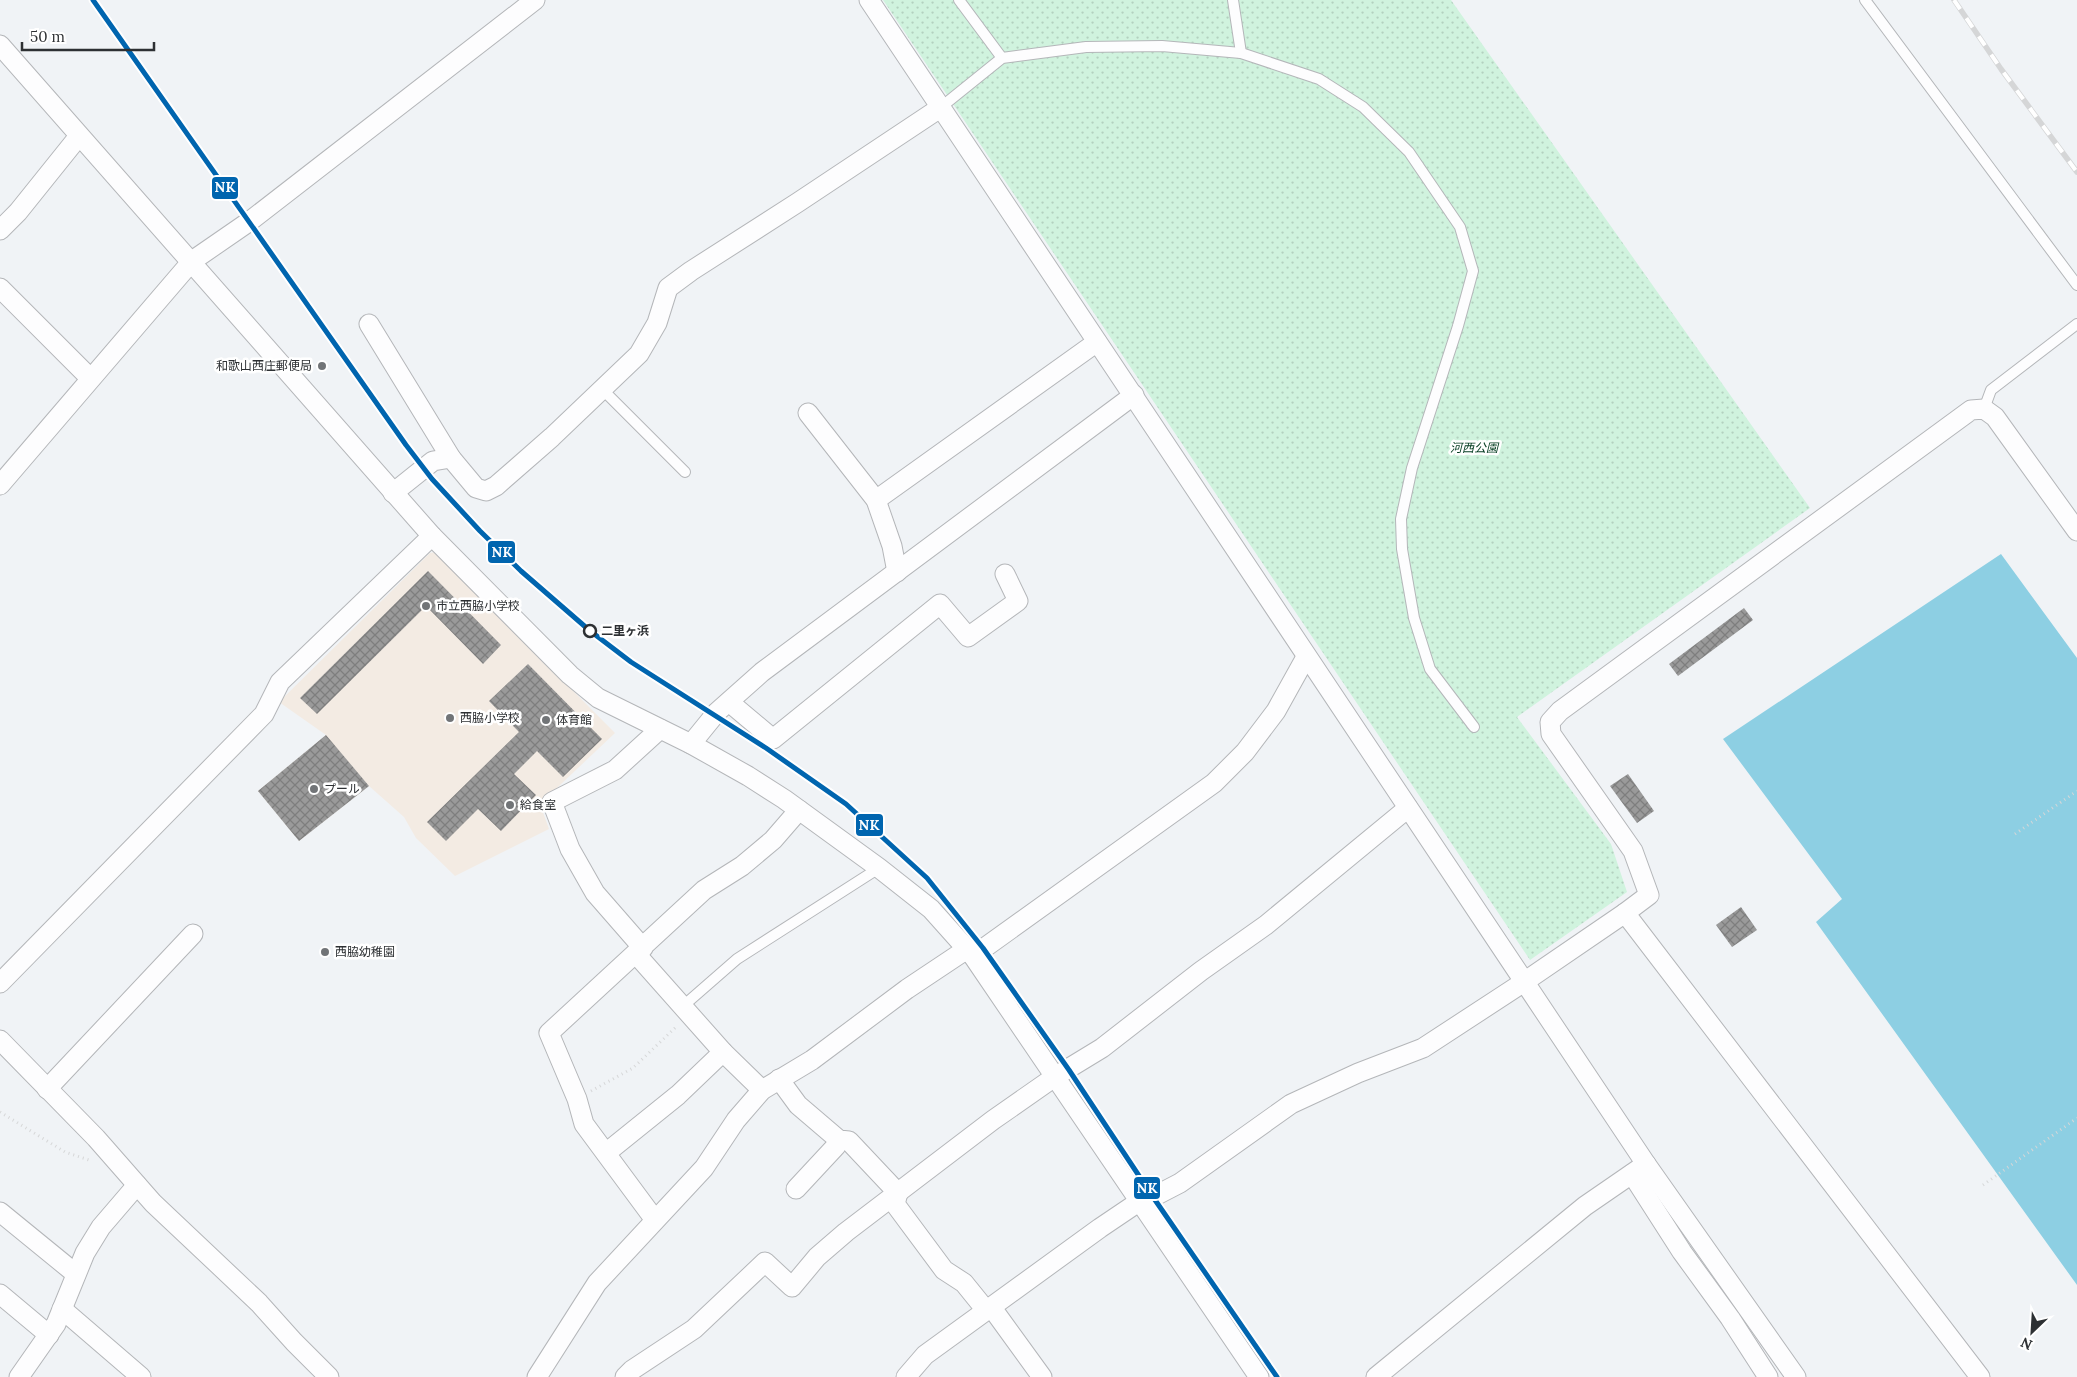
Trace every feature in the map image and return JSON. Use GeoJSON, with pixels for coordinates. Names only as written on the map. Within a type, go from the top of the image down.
{"type":"FeatureCollection","features":[{"type":"Feature","properties":{"kind":"street"},"geometry":{"type":"LineString","coordinates":[[0,485],[192,261],[250,221],[535,0]]}},
{"type":"Feature","properties":{"kind":"street"},"geometry":{"type":"LineString","coordinates":[[869,0],[1524,982],[1639,1169],[1682,1252],[1730,1318],[1768,1377]]}},
{"type":"Feature","properties":{"kind":"street"},"geometry":{"type":"LineString","coordinates":[[0,45],[432,536],[570,675],[598,698],[691,744],[748,776],[879,868],[931,909],[970,953],[1056,1076],[1259,1377]]}},
{"type":"Feature","properties":{"kind":"street"},"geometry":{"type":"LineString","coordinates":[[369,324],[451,458],[476,488],[486,490],[496,486],[552,437],[639,354],[657,323],[668,288],[940,108]]}},
{"type":"Feature","properties":{"kind":"street"},"geometry":{"type":"LineString","coordinates":[[0,230],[18,212],[79,136]]}},
{"type":"Feature","properties":{"kind":"street"},"geometry":{"type":"LineString","coordinates":[[0,288],[90,378]]}},
{"type":"Feature","properties":{"kind":"street"},"geometry":{"type":"LineString","coordinates":[[876,500],[1097,342]]}},
{"type":"Feature","properties":{"kind":"street"},"geometry":{"type":"LineString","coordinates":[[691,744],[714,716],[762,672],[1134,396]]}},
{"type":"Feature","properties":{"kind":"street"},"geometry":{"type":"LineString","coordinates":[[906,1377],[925,1355],[1140,1201],[1153,1197],[1180,1183],[1291,1104],[1358,1073],[1422,1048],[1524,982],[1649,895],[1633,851],[1551,734],[1550,722],[1560,711],[1971,410],[1984,409],[1994,417],[2077,531]]}},
{"type":"Feature","properties":{"kind":"street"},"geometry":{"type":"LineString","coordinates":[[808,413],[876,500],[892,546],[897,572]]}},
{"type":"Feature","properties":{"kind":"street"},"geometry":{"type":"LineString","coordinates":[[394,493],[433,461],[451,458]]}},
{"type":"Feature","properties":{"kind":"street"},"geometry":{"type":"LineString","coordinates":[[0,983],[264,714],[280,682],[432,536]]}},
{"type":"Feature","properties":{"kind":"street"},"geometry":{"type":"LineString","coordinates":[[729,702],[773,739],[940,604],[968,637],[1018,601],[1005,574]]}},
{"type":"Feature","properties":{"kind":"street"},"geometry":{"type":"LineString","coordinates":[[537,1377],[597,1283],[704,1168],[736,1120],[762,1090],[812,1060],[907,989],[970,953],[1214,783],[1245,752],[1276,710],[1306,657]]}},
{"type":"Feature","properties":{"kind":"street"},"geometry":{"type":"LineString","coordinates":[[660,729],[615,770],[552,802],[570,849],[595,893],[685,1011],[762,1090]]}},
{"type":"Feature","properties":{"kind":"street"},"geometry":{"type":"LineString","coordinates":[[626,1377],[632,1370],[694,1329],[765,1262],[792,1287],[817,1257],[846,1232],[993,1120],[1056,1076],[1102,1048],[1201,971],[1266,925],[1408,808]]}},
{"type":"Feature","properties":{"kind":"street"},"geometry":{"type":"LineString","coordinates":[[655,1220],[584,1124],[577,1098],[549,1033],[704,890],[742,866],[773,840],[799,810]]}},
{"type":"Feature","properties":{"kind":"street"},"geometry":{"type":"LineString","coordinates":[[1625,913],[1980,1377]]}},
{"type":"Feature","properties":{"kind":"street"},"geometry":{"type":"LineString","coordinates":[[47,1089],[193,934]]}},
{"type":"Feature","properties":{"kind":"street"},"geometry":{"type":"LineString","coordinates":[[0,1040],[96,1138],[153,1203],[260,1303],[294,1342],[329,1377]]}},
{"type":"Feature","properties":{"kind":"street"},"geometry":{"type":"LineString","coordinates":[[606,1153],[678,1095],[723,1052]]}},
{"type":"Feature","properties":{"kind":"street"},"geometry":{"type":"LineString","coordinates":[[780,1079],[798,1105],[839,1140],[849,1141],[898,1193]]}},
{"type":"Feature","properties":{"kind":"street"},"geometry":{"type":"LineString","coordinates":[[796,1189],[836,1146],[839,1140]]}},
{"type":"Feature","properties":{"kind":"street"},"geometry":{"type":"LineString","coordinates":[[1376,1377],[1570,1218],[1639,1169]]}},
{"type":"Feature","properties":{"kind":"street"},"geometry":{"type":"LineString","coordinates":[[1639,1169],[1796,1377]]}},
{"type":"Feature","properties":{"kind":"street"},"geometry":{"type":"LineString","coordinates":[[19,1377],[56,1324],[85,1253],[101,1227],[137,1185]]}},
{"type":"Feature","properties":{"kind":"street"},"geometry":{"type":"LineString","coordinates":[[898,1193],[895,1204],[944,1270],[964,1283],[984,1309],[992,1308]]}},
{"type":"Feature","properties":{"kind":"street"},"geometry":{"type":"LineString","coordinates":[[0,1212],[76,1274]]}},
{"type":"Feature","properties":{"kind":"street"},"geometry":{"type":"LineString","coordinates":[[0,1294],[49,1334]]}},
{"type":"Feature","properties":{"kind":"street"},"geometry":{"type":"LineString","coordinates":[[992,1308],[1042,1377]]}},
{"type":"Feature","properties":{"kind":"street"},"geometry":{"type":"LineString","coordinates":[[62,1309],[141,1377]]}},
{"type":"Feature","properties":{"kind":"lane"},"geometry":{"type":"LineString","coordinates":[[959,0],[1002,58]]}},
{"type":"Feature","properties":{"kind":"lane"},"geometry":{"type":"LineString","coordinates":[[1233,0],[1241,53]]}},
{"type":"Feature","properties":{"kind":"lane"},"geometry":{"type":"LineString","coordinates":[[1864,0],[2077,285]]}},
{"type":"Feature","properties":{"kind":"lane"},"geometry":{"type":"LineString","coordinates":[[940,108],[1002,58],[1086,47],[1152,46],[1241,53],[1319,79],[1364,108],[1409,152],[1460,227],[1473,271],[1458,326],[1412,468],[1400,519],[1402,549],[1414,618],[1430,669],[1474,727]]}},
{"type":"Feature","properties":{"kind":"lane"},"geometry":{"type":"LineString","coordinates":[[1984,409],[1990,390],[2077,324]]}},
{"type":"Feature","properties":{"kind":"lane"},"geometry":{"type":"LineString","coordinates":[[602,388],[685,472]]}},
{"type":"Feature","properties":{"kind":"lane"},"geometry":{"type":"LineString","coordinates":[[685,1011],[737,959],[879,868]]}},
{"type":"Feature","properties":{"kind":"path"},"geometry":{"type":"LineString","coordinates":[[2015,834],[2077,791]]}},
{"type":"Feature","properties":{"kind":"path"},"geometry":{"type":"LineString","coordinates":[[577,1098],[633,1068],[685,1011]]}},
{"type":"Feature","properties":{"kind":"path"},"geometry":{"type":"LineString","coordinates":[[0,1112],[65,1152],[95,1162]]}},
{"type":"Feature","properties":{"kind":"path"},"geometry":{"type":"LineString","coordinates":[[1983,1184],[2077,1118]]}},
{"type":"Feature","properties":{"kind":"shaded area","name":"西脇小学校"},"geometry":{"type":"Polygon","coordinates":[[[435,552],[615,733],[540,804],[549,829],[455,876],[416,838],[404,817],[369,786],[299,841],[258,791],[326,735],[279,702],[430,553],[435,552]]]}},
{"type":"Feature","properties":{"kind":"green space","name":"河西公園"},"geometry":{"type":"Polygon","coordinates":[[[883,0],[1451,0],[1810,508],[1517,717],[1611,844],[1627,892],[1530,960],[883,0]]]}},
{"type":"Feature","properties":{"kind":"water"},"geometry":{"type":"Polygon","coordinates":[[[2001,554],[2077,658],[2077,1285],[1816,922],[1842,899],[1723,739],[2001,554]]]}},
{"type":"Feature","properties":{"kind":"building"},"geometry":{"type":"Polygon","coordinates":[[[428,571],[501,645],[483,664],[426,606],[317,714],[300,698],[428,571]]]}},
{"type":"Feature","properties":{"kind":"building"},"geometry":{"type":"Polygon","coordinates":[[[1744,608],[1753,620],[1678,676],[1669,664],[1744,608]]]}},
{"type":"Feature","properties":{"kind":"building"},"geometry":{"type":"Polygon","coordinates":[[[528,664],[602,739],[563,777],[537,751],[514,774],[536,795],[501,831],[478,809],[446,841],[427,822],[519,732],[489,701],[528,664]]]}},
{"type":"Feature","properties":{"kind":"building","name":"プール"},"geometry":{"type":"Polygon","coordinates":[[[326,735],[369,786],[299,841],[258,791],[326,735]]]}},
{"type":"Feature","properties":{"kind":"building"},"geometry":{"type":"Polygon","coordinates":[[[1628,774],[1654,811],[1637,823],[1610,786],[1628,774]]]}},
{"type":"Feature","properties":{"kind":"building"},"geometry":{"type":"Polygon","coordinates":[[[1741,907],[1757,930],[1732,947],[1716,925],[1741,907]]]}},
{"type":"Feature","properties":{"kind":"railway"},"geometry":{"type":"LineString","coordinates":[[1954,0],[2001,69],[2077,172]]}},
{"type":"Feature","properties":{"kind":"transit line","name":"NK"},"geometry":{"type":"LineString","coordinates":[[93,0],[406,445],[432,479],[480,531],[521,571],[589,630],[631,662],[766,748],[846,804],[927,878],[983,948],[1069,1070],[1153,1197],[1277,1377]]}},
{"type":"Feature","properties":{"kind":"place","name":"和歌山西庄郵便局"},"geometry":{"type":"Point","coordinates":[322,366]}},
{"type":"Feature","properties":{"kind":"place","name":"市立西脇小学校"},"geometry":{"type":"Point","coordinates":[426,606]}},
{"type":"Feature","properties":{"kind":"place","name":"二里ヶ浜"},"geometry":{"type":"Point","coordinates":[590,631]}},
{"type":"Feature","properties":{"kind":"place","name":"西脇小学校"},"geometry":{"type":"Point","coordinates":[450,718]}},
{"type":"Feature","properties":{"kind":"place","name":"体育館"},"geometry":{"type":"Point","coordinates":[546,720]}},
{"type":"Feature","properties":{"kind":"place","name":"プール"},"geometry":{"type":"Point","coordinates":[314,789]}},
{"type":"Feature","properties":{"kind":"place","name":"給食室"},"geometry":{"type":"Point","coordinates":[510,805]}},
{"type":"Feature","properties":{"kind":"place","name":"西脇幼稚園"},"geometry":{"type":"Point","coordinates":[325,952]}}]}
